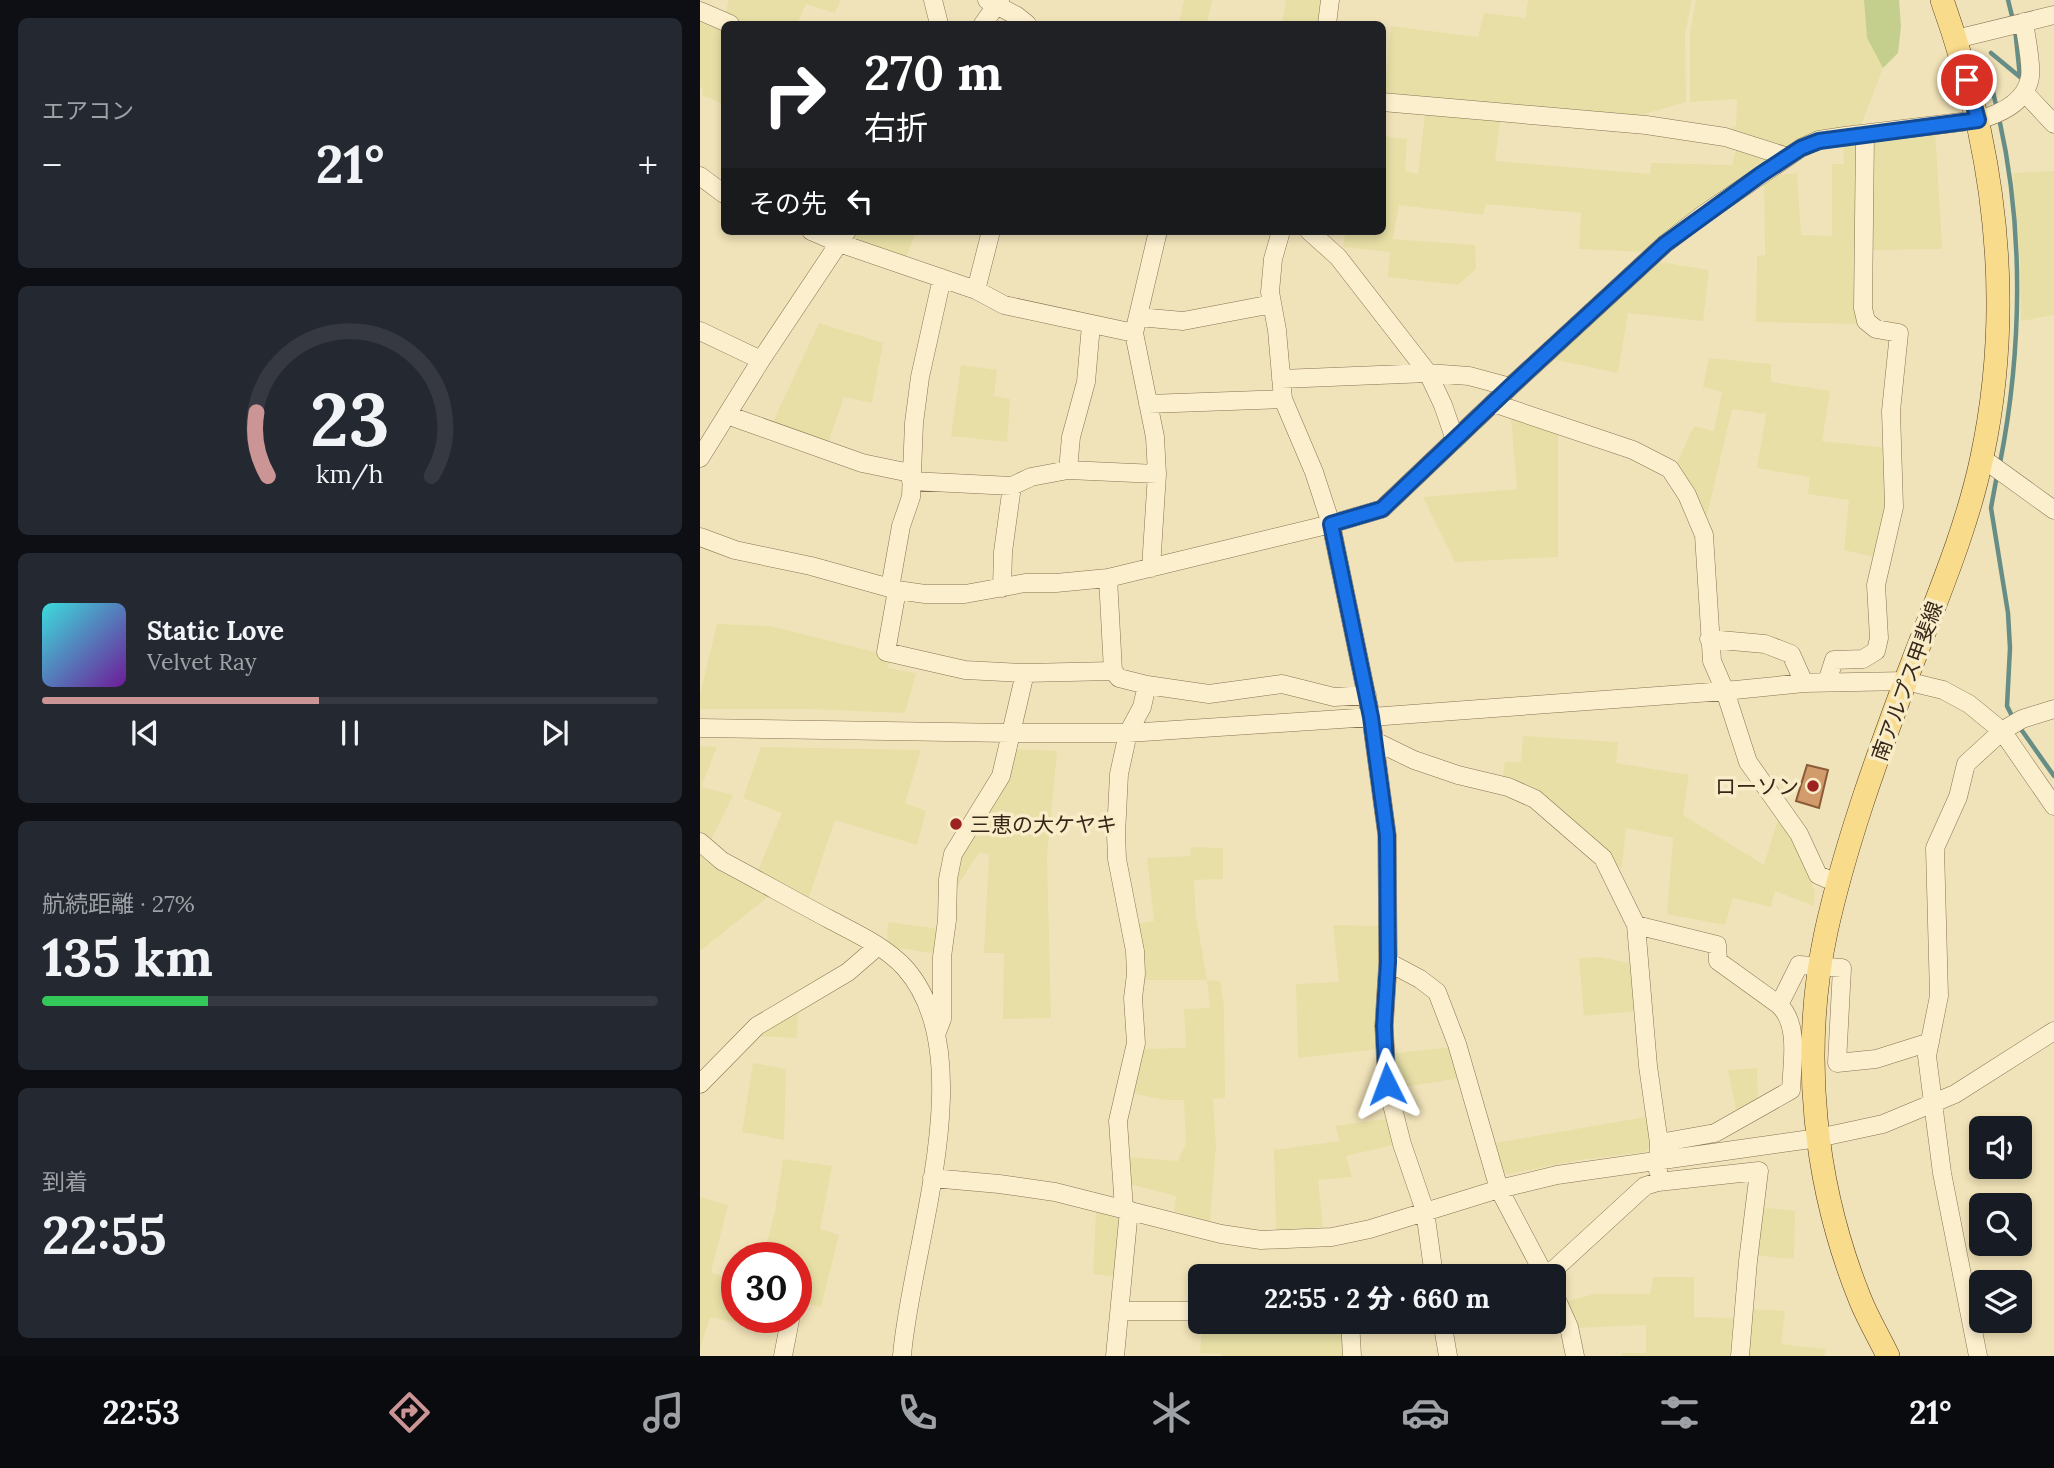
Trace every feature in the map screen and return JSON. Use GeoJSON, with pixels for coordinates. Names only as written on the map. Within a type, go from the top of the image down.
{"type":"FeatureCollection","features":[{"type":"Feature","properties":{"kind":"main road","name":"南アルプス甲斐線"},"geometry":{"type":"LineString","coordinates":[[1888,1356],[1862,1303],[1838,1236],[1825,1184],[1818,1138],[1814,1033],[1826,934],[1839,884],[1857,822],[1906,681],[1966,519],[1982,457],[1994,385],[1998,263],[1994,206],[1978,120],[1956,39],[1942,0]]}},
{"type":"Feature","properties":{"kind":"street"},"geometry":{"type":"LineString","coordinates":[[933,0],[938,21]]}},
{"type":"Feature","properties":{"kind":"street"},"geometry":{"type":"LineString","coordinates":[[1328,21],[1330,0]]}},
{"type":"Feature","properties":{"kind":"street"},"geometry":{"type":"LineString","coordinates":[[992,8],[1020,21]]}},
{"type":"Feature","properties":{"kind":"street"},"geometry":{"type":"LineString","coordinates":[[700,11],[723,21]]}},
{"type":"Feature","properties":{"kind":"street"},"geometry":{"type":"LineString","coordinates":[[1956,39],[2054,15]]}},
{"type":"Feature","properties":{"kind":"street"},"geometry":{"type":"LineString","coordinates":[[700,537],[735,550],[811,566],[893,589],[925,594],[965,594],[1026,583],[1108,578],[1382,509],[1665,244],[1787,157],[1819,141],[1978,120],[2000,114],[2024,92],[2030,76],[2024,22]]}},
{"type":"Feature","properties":{"kind":"street"},"geometry":{"type":"LineString","coordinates":[[2024,92],[2054,124]]}},
{"type":"Feature","properties":{"kind":"street"},"geometry":{"type":"LineString","coordinates":[[1386,102],[1646,125],[1726,137],[1787,157]]}},
{"type":"Feature","properties":{"kind":"street"},"geometry":{"type":"LineString","coordinates":[[1827,681],[1835,660],[1863,659],[1875,651],[1880,638],[1876,585],[1894,507],[1891,411],[1899,333],[1876,329],[1866,321],[1863,308],[1865,134]]}},
{"type":"Feature","properties":{"kind":"street"},"geometry":{"type":"LineString","coordinates":[[700,177],[721,192]]}},
{"type":"Feature","properties":{"kind":"street"},"geometry":{"type":"LineString","coordinates":[[976,290],[991,235]]}},
{"type":"Feature","properties":{"kind":"street"},"geometry":{"type":"LineString","coordinates":[[1151,568],[1157,474],[1155,437],[1136,325],[1157,235]]}},
{"type":"Feature","properties":{"kind":"street"},"geometry":{"type":"LineString","coordinates":[[1280,235],[1273,259],[1270,292],[1277,330],[1283,399],[1314,471],[1331,524],[1371,717],[1387,835],[1388,962],[1384,1026],[1387,1084],[1402,1144],[1424,1211],[1432,1264]]}},
{"type":"Feature","properties":{"kind":"street"},"geometry":{"type":"LineString","coordinates":[[1313,235],[1338,257],[1428,373],[1455,439]]}},
{"type":"Feature","properties":{"kind":"street"},"geometry":{"type":"LineString","coordinates":[[700,458],[843,237],[976,290],[1004,305],[1091,325],[1183,321],[1272,304]]}},
{"type":"Feature","properties":{"kind":"street"},"geometry":{"type":"LineString","coordinates":[[942,278],[920,377],[910,477],[911,497],[901,526],[886,652],[965,670],[1025,673],[1113,671]]}},
{"type":"Feature","properties":{"kind":"street"},"geometry":{"type":"LineString","coordinates":[[1068,470],[1071,437],[1086,382],[1091,325]]}},
{"type":"Feature","properties":{"kind":"street"},"geometry":{"type":"LineString","coordinates":[[700,331],[761,360]]}},
{"type":"Feature","properties":{"kind":"street"},"geometry":{"type":"LineString","coordinates":[[1281,379],[1428,373],[1469,376],[1510,387]]}},
{"type":"Feature","properties":{"kind":"street"},"geometry":{"type":"LineString","coordinates":[[1148,404],[1283,399]]}},
{"type":"Feature","properties":{"kind":"street"},"geometry":{"type":"LineString","coordinates":[[1493,403],[1633,450],[1670,469],[1687,495],[1704,535],[1712,661],[1725,691],[1748,762],[1799,834],[1818,875],[1839,884]]}},
{"type":"Feature","properties":{"kind":"street"},"geometry":{"type":"LineString","coordinates":[[727,415],[862,463],[910,477],[1012,486],[1031,477],[1068,470],[1157,474]]}},
{"type":"Feature","properties":{"kind":"street"},"geometry":{"type":"LineString","coordinates":[[1982,457],[2054,510]]}},
{"type":"Feature","properties":{"kind":"street"},"geometry":{"type":"LineString","coordinates":[[1002,587],[1003,552],[1012,486]]}},
{"type":"Feature","properties":{"kind":"street"},"geometry":{"type":"LineString","coordinates":[[1108,578],[1113,671],[1119,678],[1209,694],[1282,684],[1334,697],[1367,695]]}},
{"type":"Feature","properties":{"kind":"street"},"geometry":{"type":"LineString","coordinates":[[1709,639],[1765,645],[1791,654],[1804,683]]}},
{"type":"Feature","properties":{"kind":"street"},"geometry":{"type":"LineString","coordinates":[[937,1032],[943,1020],[942,957],[947,920],[948,879],[953,853],[1000,776],[1025,673]]}},
{"type":"Feature","properties":{"kind":"street"},"geometry":{"type":"LineString","coordinates":[[700,728],[1128,733],[1725,691],[1827,681],[1906,681],[1943,690],[1969,704],[2002,731],[2054,806]]}},
{"type":"Feature","properties":{"kind":"street"},"geometry":{"type":"LineString","coordinates":[[1115,1356],[1121,1311],[1127,1210],[1118,1121],[1136,1043],[1133,998],[1135,951],[1117,859],[1116,834],[1119,774],[1128,733],[1142,707],[1147,685]]}},
{"type":"Feature","properties":{"kind":"street"},"geometry":{"type":"LineString","coordinates":[[1978,1356],[1942,1172],[1927,1056],[1939,996],[1935,848],[1958,797],[1966,764],[2002,731],[2022,719],[2054,709]]}},
{"type":"Feature","properties":{"kind":"street"},"geometry":{"type":"LineString","coordinates":[[1374,741],[1413,760],[1508,788],[1535,799],[1603,858],[1636,925],[1648,1066],[1659,1153],[1658,1182]]}},
{"type":"Feature","properties":{"kind":"street"},"geometry":{"type":"LineString","coordinates":[[700,842],[722,861],[878,946],[904,967],[921,990],[937,1032],[942,1090],[932,1178],[902,1356]]}},
{"type":"Feature","properties":{"kind":"street"},"geometry":{"type":"LineString","coordinates":[[1636,925],[1717,945],[1718,961],[1779,1005],[1788,1013],[1792,1026],[1791,1090],[1715,1133],[1659,1153]]}},
{"type":"Feature","properties":{"kind":"street"},"geometry":{"type":"LineString","coordinates":[[700,1084],[757,1026],[848,972],[878,946]]}},
{"type":"Feature","properties":{"kind":"street"},"geometry":{"type":"LineString","coordinates":[[1388,962],[1420,979],[1437,992],[1457,1044],[1499,1189],[1540,1264]]}},
{"type":"Feature","properties":{"kind":"street"},"geometry":{"type":"LineString","coordinates":[[1779,1005],[1799,965],[1842,968],[1836,1063],[1876,1059],[1930,1042]]}},
{"type":"Feature","properties":{"kind":"street"},"geometry":{"type":"LineString","coordinates":[[932,1178],[1055,1192],[1221,1234],[1261,1240],[1332,1237],[1370,1229],[1499,1189],[1659,1153],[1818,1138],[1883,1124],[1962,1089],[2054,1031]]}},
{"type":"Feature","properties":{"kind":"street"},"geometry":{"type":"LineString","coordinates":[[1559,1264],[1645,1186],[1658,1182],[1759,1171],[1740,1356]]}},
{"type":"Feature","properties":{"kind":"street"},"geometry":{"type":"LineString","coordinates":[[1121,1311],[1188,1311]]}},
{"type":"Feature","properties":{"kind":"street"},"geometry":{"type":"LineString","coordinates":[[1566,1320],[1575,1356]]}},
{"type":"Feature","properties":{"kind":"street"},"geometry":{"type":"LineString","coordinates":[[783,1356],[787,1333]]}},
{"type":"Feature","properties":{"kind":"street"},"geometry":{"type":"LineString","coordinates":[[1351,1334],[1352,1356]]}},
{"type":"Feature","properties":{"kind":"street"},"geometry":{"type":"LineString","coordinates":[[1444,1334],[1448,1356]]}},
{"type":"Feature","properties":{"kind":"shaded area"},"geometry":{"type":"Polygon","coordinates":[[[729,0],[841,0],[835,13],[806,4],[798,21],[740,21],[725,14],[729,0]]]}},
{"type":"Feature","properties":{"kind":"shaded area"},"geometry":{"type":"Polygon","coordinates":[[[1184,0],[1212,0],[1208,21],[1180,21],[1184,0]]]}},
{"type":"Feature","properties":{"kind":"shaded area"},"geometry":{"type":"Polygon","coordinates":[[[1286,0],[1323,0],[1321,21],[1282,21],[1286,0]]]}},
{"type":"Feature","properties":{"kind":"shaded area"},"geometry":{"type":"Polygon","coordinates":[[[1528,0],[1692,0],[1685,34],[1686,102],[1638,116],[1386,99],[1391,26],[1478,37],[1484,13],[1525,18],[1528,0]]]}},
{"type":"Feature","properties":{"kind":"shaded area"},"geometry":{"type":"Polygon","coordinates":[[[1696,0],[1864,0],[1867,38],[1883,68],[1861,125],[1818,135],[1782,150],[1726,131],[1736,126],[1737,99],[1690,102],[1690,32],[1696,0]]]}},
{"type":"Feature","properties":{"kind":"shaded area"},"geometry":{"type":"Polygon","coordinates":[[[700,17],[721,26],[721,103],[701,95],[703,89],[700,87],[700,17]]]}},
{"type":"Feature","properties":{"kind":"shaded area"},"geometry":{"type":"Polygon","coordinates":[[[1425,115],[1500,121],[1495,161],[1650,174],[1651,163],[1732,165],[1737,146],[1769,159],[1647,252],[1579,249],[1581,213],[1486,204],[1483,215],[1399,205],[1393,239],[1475,245],[1476,269],[1458,285],[1388,277],[1390,252],[1343,247],[1345,235],[1386,235],[1386,136],[1407,139],[1405,171],[1418,174],[1425,115]]]}},
{"type":"Feature","properties":{"kind":"shaded area"},"geometry":{"type":"Polygon","coordinates":[[[1935,128],[1942,249],[1869,250],[1868,136],[1935,128]]]}},
{"type":"Feature","properties":{"kind":"shaded area"},"geometry":{"type":"Polygon","coordinates":[[[1860,138],[1859,324],[1756,322],[1757,256],[1765,255],[1764,177],[1797,173],[1801,235],[1832,236],[1832,164],[1844,164],[1843,140],[1860,138]]]}},
{"type":"Feature","properties":{"kind":"shaded area"},"geometry":{"type":"Polygon","coordinates":[[[2054,171],[2054,315],[2021,321],[2020,261],[2013,173],[2054,171]]]}},
{"type":"Feature","properties":{"kind":"shaded area"},"geometry":{"type":"Polygon","coordinates":[[[852,235],[915,235],[905,261],[848,242],[852,235]]]}},
{"type":"Feature","properties":{"kind":"shaded area"},"geometry":{"type":"Polygon","coordinates":[[[1654,261],[1709,270],[1703,321],[1628,313],[1618,373],[1552,359],[1654,261]]]}},
{"type":"Feature","properties":{"kind":"shaded area"},"geometry":{"type":"Polygon","coordinates":[[[819,323],[883,343],[872,403],[844,397],[827,446],[771,426],[819,323]]]}},
{"type":"Feature","properties":{"kind":"shaded area"},"geometry":{"type":"Polygon","coordinates":[[[1709,358],[1771,364],[1771,382],[1830,391],[1822,441],[1886,448],[1890,506],[1878,558],[1844,550],[1849,500],[1808,494],[1810,477],[1757,468],[1766,414],[1732,409],[1704,528],[1675,467],[1694,426],[1714,431],[1722,392],[1703,387],[1709,358]]]}},
{"type":"Feature","properties":{"kind":"shaded area"},"geometry":{"type":"Polygon","coordinates":[[[961,365],[997,370],[994,396],[1010,399],[1007,442],[951,436],[961,365]]]}},
{"type":"Feature","properties":{"kind":"shaded area"},"geometry":{"type":"Polygon","coordinates":[[[1511,418],[1558,434],[1558,557],[1455,562],[1423,497],[1517,489],[1511,418]]]}},
{"type":"Feature","properties":{"kind":"shaded area"},"geometry":{"type":"Polygon","coordinates":[[[717,624],[770,626],[891,656],[888,668],[916,673],[905,713],[809,709],[700,709],[700,694],[717,624]]]}},
{"type":"Feature","properties":{"kind":"shaded area"},"geometry":{"type":"Polygon","coordinates":[[[1523,736],[1618,742],[1616,763],[1689,775],[1683,815],[1764,865],[1779,816],[1793,835],[1815,892],[1814,906],[1775,891],[1771,907],[1733,898],[1725,925],[1667,914],[1673,838],[1626,828],[1622,867],[1615,870],[1502,781],[1505,762],[1521,762],[1523,736]]]}},
{"type":"Feature","properties":{"kind":"shaded area"},"geometry":{"type":"Polygon","coordinates":[[[700,746],[717,747],[701,787],[733,795],[710,842],[700,834],[700,746]]]}},
{"type":"Feature","properties":{"kind":"shaded area"},"geometry":{"type":"Polygon","coordinates":[[[761,747],[921,750],[905,803],[926,811],[917,845],[835,820],[808,900],[756,875],[782,813],[743,798],[761,747]]]}},
{"type":"Feature","properties":{"kind":"shaded area"},"geometry":{"type":"Polygon","coordinates":[[[1011,749],[1057,751],[1047,857],[1051,1018],[1003,1019],[1004,953],[984,953],[989,854],[979,853],[952,894],[955,862],[1011,749]]]}},
{"type":"Feature","properties":{"kind":"shaded area"},"geometry":{"type":"Polygon","coordinates":[[[1191,847],[1223,848],[1223,879],[1194,880],[1196,916],[1207,980],[1140,980],[1136,924],[1154,921],[1147,858],[1190,856],[1191,847]]]}},
{"type":"Feature","properties":{"kind":"shaded area"},"geometry":{"type":"Polygon","coordinates":[[[700,851],[769,896],[700,951],[700,851]]]}},
{"type":"Feature","properties":{"kind":"shaded area"},"geometry":{"type":"Polygon","coordinates":[[[888,922],[940,929],[938,954],[892,947],[887,942],[888,922]]]}},
{"type":"Feature","properties":{"kind":"shaded area"},"geometry":{"type":"Polygon","coordinates":[[[1333,925],[1382,926],[1378,1049],[1298,1058],[1296,984],[1339,982],[1333,925]]]}},
{"type":"Feature","properties":{"kind":"shaded area"},"geometry":{"type":"Polygon","coordinates":[[[1600,957],[1634,964],[1638,1011],[1584,1016],[1579,958],[1600,957]]]}},
{"type":"Feature","properties":{"kind":"shaded area"},"geometry":{"type":"Polygon","coordinates":[[[1207,980],[1220,981],[1224,1005],[1225,1098],[1213,1099],[1216,1145],[1210,1222],[1174,1211],[1176,1196],[1129,1184],[1127,1157],[1178,1161],[1186,1144],[1184,1100],[1165,1100],[1130,1093],[1141,1049],[1186,1048],[1184,1009],[1210,1008],[1207,980]]]}},
{"type":"Feature","properties":{"kind":"shaded area"},"geometry":{"type":"Polygon","coordinates":[[[798,1006],[797,1038],[751,1036],[798,1006]]]}},
{"type":"Feature","properties":{"kind":"shaded area"},"geometry":{"type":"Polygon","coordinates":[[[1452,1047],[1460,1078],[1391,1089],[1388,1054],[1452,1047]]]}},
{"type":"Feature","properties":{"kind":"shaded area"},"geometry":{"type":"Polygon","coordinates":[[[753,1063],[786,1069],[784,1140],[742,1132],[753,1063]]]}},
{"type":"Feature","properties":{"kind":"shaded area"},"geometry":{"type":"Polygon","coordinates":[[[1757,1068],[1758,1103],[1737,1115],[1728,1070],[1757,1068]]]}},
{"type":"Feature","properties":{"kind":"shaded area"},"geometry":{"type":"Polygon","coordinates":[[[1651,1116],[1654,1142],[1645,1152],[1579,1160],[1509,1174],[1499,1171],[1490,1144],[1651,1116]]]}},
{"type":"Feature","properties":{"kind":"shaded area"},"geometry":{"type":"Polygon","coordinates":[[[1387,1119],[1393,1145],[1346,1156],[1352,1177],[1318,1180],[1323,1227],[1276,1230],[1274,1150],[1340,1141],[1335,1126],[1387,1119]]]}},
{"type":"Feature","properties":{"kind":"shaded area"},"geometry":{"type":"Polygon","coordinates":[[[783,1159],[832,1166],[820,1229],[839,1235],[821,1307],[812,1304],[812,1242],[767,1242],[783,1159]]]}},
{"type":"Feature","properties":{"kind":"shaded area"},"geometry":{"type":"Polygon","coordinates":[[[700,1197],[728,1205],[711,1272],[721,1276],[721,1319],[710,1317],[700,1349],[700,1197]]]}},
{"type":"Feature","properties":{"kind":"shaded area"},"geometry":{"type":"Polygon","coordinates":[[[1759,1207],[1795,1211],[1794,1259],[1753,1255],[1759,1207]]]}},
{"type":"Feature","properties":{"kind":"shaded area"},"geometry":{"type":"Polygon","coordinates":[[[1096,1212],[1122,1219],[1119,1277],[1093,1274],[1096,1212]]]}},
{"type":"Feature","properties":{"kind":"shaded area"},"geometry":{"type":"Polygon","coordinates":[[[1653,1277],[1694,1277],[1694,1317],[1733,1318],[1730,1356],[1622,1356],[1622,1353],[1646,1353],[1646,1325],[1577,1328],[1566,1304],[1566,1302],[1595,1294],[1650,1294],[1653,1277]]]}},
{"type":"Feature","properties":{"kind":"shaded area"},"geometry":{"type":"Polygon","coordinates":[[[1747,1309],[1785,1311],[1781,1344],[1826,1349],[1824,1356],[1743,1356],[1747,1309]]]}},
{"type":"Feature","properties":{"kind":"shaded area"},"geometry":{"type":"Polygon","coordinates":[[[1201,1334],[1345,1334],[1347,1356],[1222,1356],[1200,1353],[1201,1334]]]}},
{"type":"Feature","properties":{"kind":"green space"},"geometry":{"type":"Polygon","coordinates":[[[1864,0],[1899,0],[1901,26],[1898,53],[1883,68],[1867,38],[1864,0]]]}},
{"type":"Feature","properties":{"kind":"building"},"geometry":{"type":"Polygon","coordinates":[[[1807,765],[1828,770],[1819,808],[1796,801],[1807,765]]]}},
{"type":"Feature","properties":{"kind":"waterway"},"geometry":{"type":"LineString","coordinates":[[2008,0],[2013,20]]}},
{"type":"Feature","properties":{"kind":"waterway"},"geometry":{"type":"LineString","coordinates":[[2015,28],[2020,77]]}},
{"type":"Feature","properties":{"kind":"waterway"},"geometry":{"type":"LineString","coordinates":[[1991,53],[2020,77]]}},
{"type":"Feature","properties":{"kind":"waterway"},"geometry":{"type":"LineString","coordinates":[[1986,62],[1997,109]]}},
{"type":"Feature","properties":{"kind":"waterway"},"geometry":{"type":"LineString","coordinates":[[1999,118],[2013,203],[2017,290],[2013,377],[2000,463]]}},
{"type":"Feature","properties":{"kind":"waterway"},"geometry":{"type":"LineString","coordinates":[[1997,475],[1991,508],[2008,613],[2010,648],[2007,706],[2013,718]]}},
{"type":"Feature","properties":{"kind":"waterway"},"geometry":{"type":"LineString","coordinates":[[2018,725],[2054,776]]}},
{"type":"Feature","properties":{"kind":"place","name":"ローソン"},"geometry":{"type":"Point","coordinates":[1813,786]}},
{"type":"Feature","properties":{"kind":"place","name":"三恵の大ケヤキ"},"geometry":{"type":"Point","coordinates":[956,824]}},
{"type":"Feature","properties":{"kind":"route"},"geometry":{"type":"LineString","coordinates":[[1387,1084],[1384,1026],[1388,962],[1387,835],[1371,717],[1331,524],[1382,509],[1665,244],[1722,201],[1801,148],[1819,141],[1978,120],[1967,80]]}}]}
